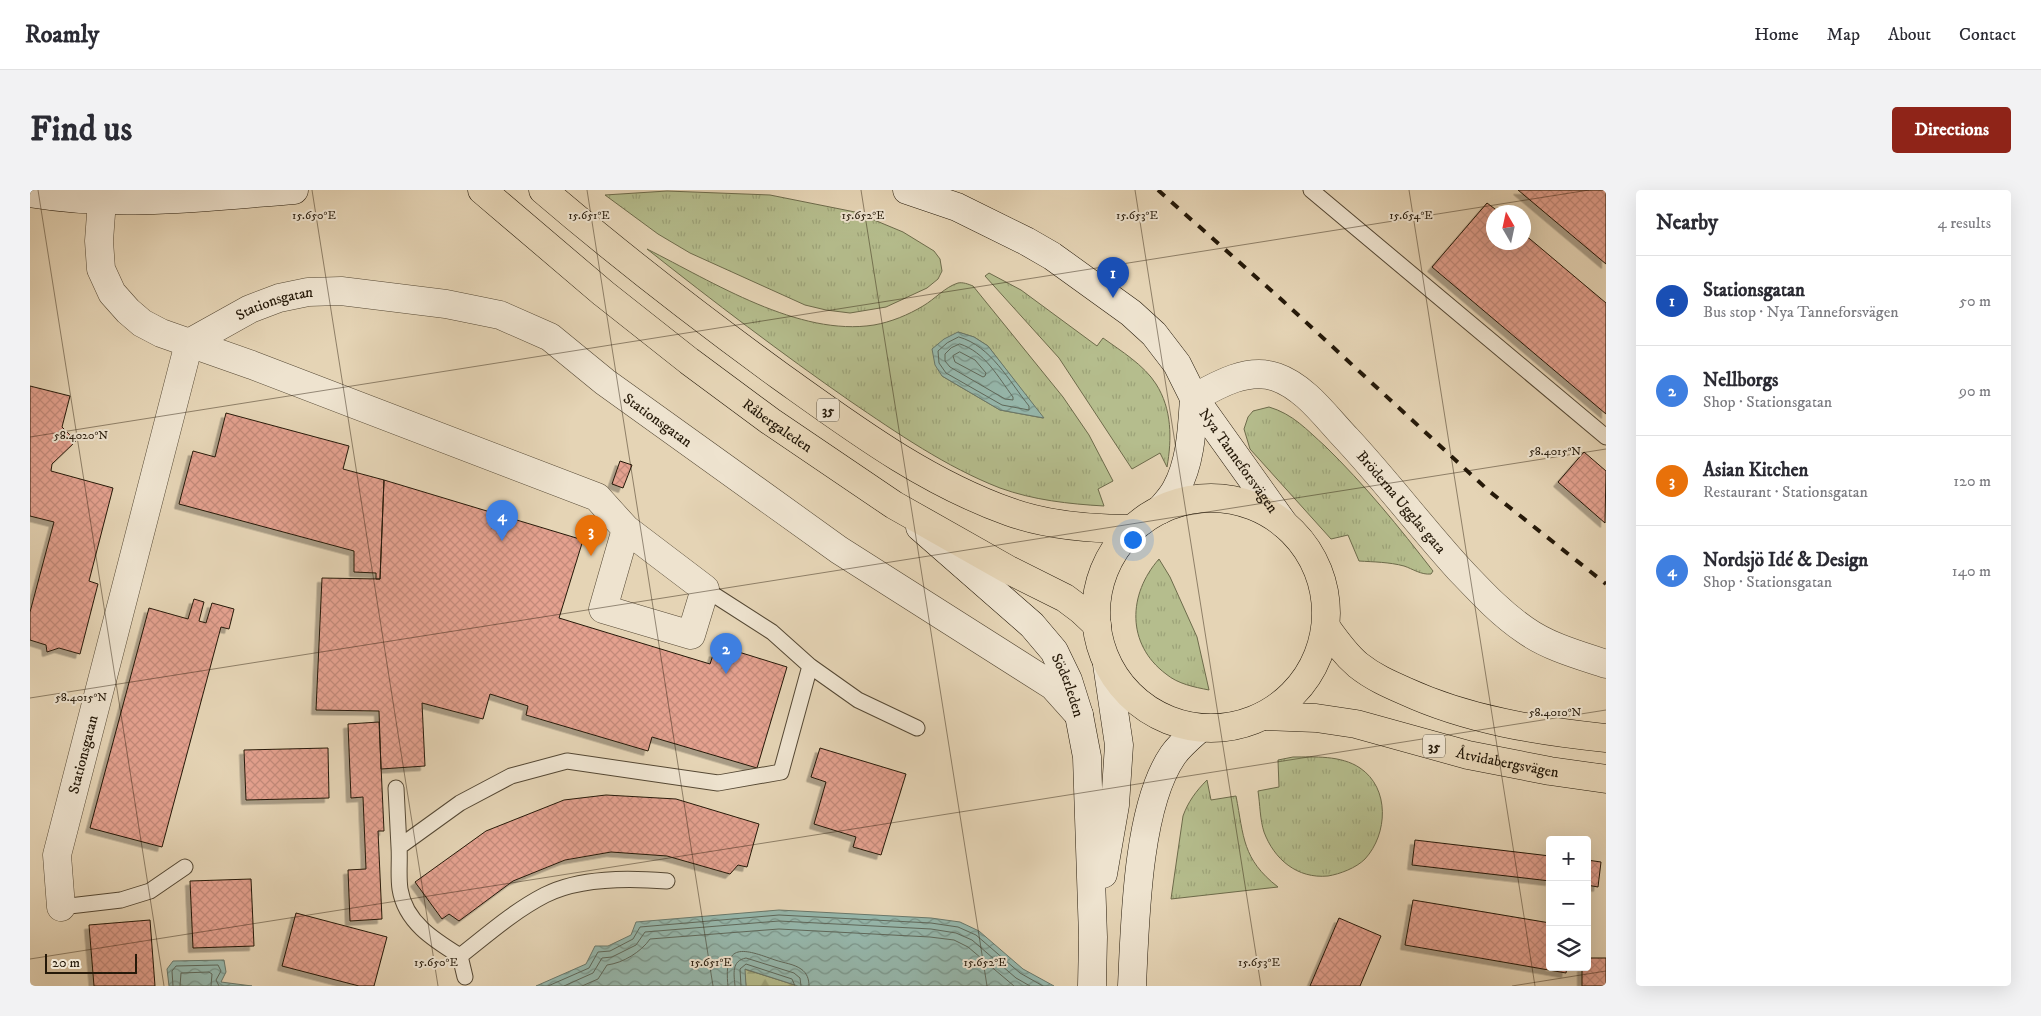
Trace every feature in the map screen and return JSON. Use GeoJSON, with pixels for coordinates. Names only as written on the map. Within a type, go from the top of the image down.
{"type":"FeatureCollection","features":[{"type":"Feature","properties":{"kind":"main road","name":"Råbergaleden"},"geometry":{"type":"LineString","coordinates":[[482,190],[603,294],[770,421],[894,505],[1008,570],[1065,598],[1097,625]]}},
{"type":"Feature","properties":{"kind":"main road","name":"35"},"geometry":{"type":"LineString","coordinates":[[543,190],[563,208],[727,337],[898,458],[961,492],[1011,513],[1055,524],[1094,529],[1132,529]]}},
{"type":"Feature","properties":{"kind":"main road","name":"35"},"geometry":{"type":"LineString","coordinates":[[1210,498],[1237,501],[1262,509],[1284,524],[1304,544],[1319,570],[1326,598],[1326,627],[1321,650],[1312,670],[1298,688],[1282,704],[1263,716],[1221,728],[1200,728],[1172,721],[1146,708],[1124,688],[1107,664],[1100,645],[1097,625],[1100,583],[1118,545],[1132,529],[1160,510],[1184,501],[1210,498]]}},
{"type":"Feature","properties":{"kind":"main road"},"geometry":{"type":"LineString","coordinates":[[1326,627],[1346,654],[1360,666],[1381,681],[1424,700],[1465,714],[1502,722],[1574,735],[1606,738]]}},
{"type":"Feature","properties":{"kind":"main road","name":"Åtvidabergsvägen"},"geometry":{"type":"LineString","coordinates":[[1263,716],[1316,718],[1356,724],[1468,755],[1550,772],[1606,779]]}},
{"type":"Feature","properties":{"kind":"street"},"geometry":{"type":"LineString","coordinates":[[30,193],[102,200],[154,201],[294,190]]}},
{"type":"Feature","properties":{"kind":"street","name":"Nya Tanneforsvägen"},"geometry":{"type":"LineString","coordinates":[[907,190],[961,199],[1052,256],[1113,298],[1154,334],[1178,364],[1194,398],[1284,524]]}},
{"type":"Feature","properties":{"kind":"street"},"geometry":{"type":"LineString","coordinates":[[102,200],[100,258],[104,276],[112,293],[142,323],[161,333],[252,365],[597,497],[626,529],[705,589],[691,635],[603,609],[626,529]]}},
{"type":"Feature","properties":{"kind":"street","name":"Stationsgatan"},"geometry":{"type":"LineString","coordinates":[[61,906],[57,856],[189,343],[250,309],[279,298],[308,292],[341,290],[446,304],[500,315],[550,338],[605,382],[839,550],[1054,686],[1079,716]]}},
{"type":"Feature","properties":{"kind":"street","name":"Bröderna Ugglas gata"},"geometry":{"type":"LineString","coordinates":[[1194,398],[1221,383],[1246,376],[1274,376],[1291,384],[1312,402],[1368,462],[1437,544],[1491,604],[1527,632],[1570,652],[1606,664]]}},
{"type":"Feature","properties":{"kind":"street","name":"Nya Tanneforsvägen"},"geometry":{"type":"LineString","coordinates":[[1160,510],[1176,490],[1184,469],[1191,438],[1194,398]]}},
{"type":"Feature","properties":{"kind":"street","name":"Söderleden"},"geometry":{"type":"LineString","coordinates":[[894,505],[1032,625],[1054,651],[1068,680],[1079,716],[1087,757],[1093,937],[1092,986]]}},
{"type":"Feature","properties":{"kind":"street","name":"Söderleden"},"geometry":{"type":"LineString","coordinates":[[1093,937],[1115,805],[1118,774],[1118,745],[1107,664]]}},
{"type":"Feature","properties":{"kind":"street"},"geometry":{"type":"LineString","coordinates":[[1132,986],[1134,938],[1145,837],[1154,795],[1173,754],[1200,728]]}},
{"type":"Feature","properties":{"kind":"lane"},"geometry":{"type":"LineString","coordinates":[[1311,190],[1606,436]]}},
{"type":"Feature","properties":{"kind":"lane"},"geometry":{"type":"LineString","coordinates":[[705,589],[772,632],[810,666],[858,700],[917,728]]}},
{"type":"Feature","properties":{"kind":"lane"},"geometry":{"type":"LineString","coordinates":[[399,847],[460,803],[511,776],[568,762],[718,783],[781,772],[810,666]]}},
{"type":"Feature","properties":{"kind":"lane"},"geometry":{"type":"LineString","coordinates":[[396,788],[400,890],[409,914],[431,938],[460,956],[465,977]]}},
{"type":"Feature","properties":{"kind":"lane"},"geometry":{"type":"LineString","coordinates":[[61,906],[121,900],[150,891],[185,867]]}},
{"type":"Feature","properties":{"kind":"lane"},"geometry":{"type":"LineString","coordinates":[[460,956],[508,917],[547,894],[586,882],[632,878],[667,881]]}},
{"type":"Feature","properties":{"kind":"green space"},"geometry":{"type":"Polygon","coordinates":[[[667,191],[770,195],[855,212],[903,232],[934,251],[940,259],[942,271],[938,279],[927,288],[886,307],[850,313],[805,305],[690,253],[658,234],[605,195],[667,191]]]}},
{"type":"Feature","properties":{"kind":"green space"},"geometry":{"type":"Polygon","coordinates":[[[647,249],[757,304],[816,323],[845,327],[874,325],[893,320],[923,306],[953,285],[962,283],[973,286],[1063,397],[1089,435],[1113,481],[1098,489],[1104,506],[1051,501],[1025,496],[980,480],[941,460],[824,383],[647,249]],[[958,332],[942,376],[1000,410],[1043,418],[988,346],[974,337],[958,332]]]}},
{"type":"Feature","properties":{"kind":"green space"},"geometry":{"type":"Polygon","coordinates":[[[989,273],[1021,290],[1097,346],[1103,338],[1132,359],[1151,377],[1161,394],[1168,414],[1170,446],[1167,467],[1160,453],[1132,469],[1059,358],[985,276],[989,273]]]}},
{"type":"Feature","properties":{"kind":"green space"},"geometry":{"type":"Polygon","coordinates":[[[1269,407],[1278,410],[1299,423],[1340,461],[1407,538],[1433,571],[1431,574],[1420,573],[1404,566],[1382,562],[1359,561],[1348,535],[1331,539],[1250,449],[1244,429],[1248,417],[1253,411],[1269,407]]]}},
{"type":"Feature","properties":{"kind":"green space"},"geometry":{"type":"Polygon","coordinates":[[[1159,559],[1170,577],[1197,637],[1209,690],[1181,683],[1166,674],[1153,662],[1138,634],[1136,618],[1141,588],[1159,559]]]}},
{"type":"Feature","properties":{"kind":"green space"},"geometry":{"type":"Polygon","coordinates":[[[1293,757],[1336,759],[1353,764],[1370,777],[1377,787],[1381,799],[1382,812],[1378,837],[1373,849],[1365,859],[1353,868],[1328,876],[1306,874],[1297,871],[1280,859],[1268,842],[1262,822],[1258,791],[1279,787],[1278,760],[1293,757]]]}},
{"type":"Feature","properties":{"kind":"green space"},"geometry":{"type":"Polygon","coordinates":[[[1207,780],[1211,800],[1236,796],[1243,835],[1251,857],[1266,877],[1278,887],[1171,899],[1183,816],[1199,788],[1207,780]]]}},
{"type":"Feature","properties":{"kind":"green space"},"geometry":{"type":"Polygon","coordinates":[[[744,969],[798,986],[746,986],[744,969]]]}},
{"type":"Feature","properties":{"kind":"water"},"geometry":{"type":"Polygon","coordinates":[[[958,332],[974,337],[988,346],[1044,418],[1000,410],[942,376],[935,365],[932,349],[944,339],[958,332]]]}},
{"type":"Feature","properties":{"kind":"water"},"geometry":{"type":"Polygon","coordinates":[[[779,910],[931,918],[960,922],[979,931],[1023,969],[1054,986],[798,986],[745,969],[746,986],[536,986],[586,964],[595,946],[608,946],[631,935],[636,922],[779,910]]]}},
{"type":"Feature","properties":{"kind":"water"},"geometry":{"type":"Polygon","coordinates":[[[224,960],[226,972],[221,982],[252,986],[169,986],[167,969],[173,961],[224,960]]]}},
{"type":"Feature","properties":{"kind":"building"},"geometry":{"type":"Polygon","coordinates":[[[1518,190],[1606,190],[1606,264],[1518,190]]]}},
{"type":"Feature","properties":{"kind":"building"},"geometry":{"type":"Polygon","coordinates":[[[1487,203],[1490,205],[1486,205],[1486,250],[1531,250],[1531,240],[1606,303],[1606,414],[1432,267],[1487,203]]]}},
{"type":"Feature","properties":{"kind":"building"},"geometry":{"type":"Polygon","coordinates":[[[30,386],[70,396],[62,427],[76,441],[52,464],[51,471],[113,488],[89,581],[98,584],[80,654],[59,648],[47,652],[46,645],[30,640],[30,612],[54,522],[30,516],[30,386]]]}},
{"type":"Feature","properties":{"kind":"building"},"geometry":{"type":"Polygon","coordinates":[[[226,413],[349,446],[343,469],[384,480],[380,579],[376,579],[376,573],[354,572],[354,551],[179,504],[193,451],[215,457],[226,413]]]}},
{"type":"Feature","properties":{"kind":"building"},"geometry":{"type":"Polygon","coordinates":[[[1584,452],[1606,471],[1605,523],[1558,482],[1584,452]]]}},
{"type":"Feature","properties":{"kind":"building"},"geometry":{"type":"Polygon","coordinates":[[[620,461],[632,465],[623,488],[612,484],[620,461]]]}},
{"type":"Feature","properties":{"kind":"building"},"geometry":{"type":"Polygon","coordinates":[[[384,480],[583,540],[559,618],[710,664],[714,652],[727,655],[729,649],[787,667],[757,768],[652,737],[648,751],[526,715],[528,706],[490,694],[483,719],[422,703],[425,766],[381,769],[379,711],[316,710],[322,578],[380,579],[384,480]]]}},
{"type":"Feature","properties":{"kind":"building"},"geometry":{"type":"Polygon","coordinates":[[[194,599],[204,602],[199,621],[206,623],[212,603],[234,609],[229,629],[221,627],[162,847],[90,828],[149,608],[188,619],[194,599]]]}},
{"type":"Feature","properties":{"kind":"building"},"geometry":{"type":"Polygon","coordinates":[[[379,722],[384,831],[378,831],[382,919],[350,921],[348,870],[366,869],[363,797],[351,798],[348,724],[379,722]]]}},
{"type":"Feature","properties":{"kind":"building"},"geometry":{"type":"Polygon","coordinates":[[[328,748],[329,798],[246,800],[244,750],[328,748]]]}},
{"type":"Feature","properties":{"kind":"building"},"geometry":{"type":"Polygon","coordinates":[[[820,748],[906,774],[881,855],[853,847],[856,837],[814,824],[826,782],[811,777],[820,748]]]}},
{"type":"Feature","properties":{"kind":"building"},"geometry":{"type":"Polygon","coordinates":[[[606,795],[676,799],[759,824],[747,867],[738,865],[730,874],[667,856],[611,852],[565,860],[513,881],[459,921],[449,914],[442,919],[415,882],[486,831],[564,800],[606,795]]]}},
{"type":"Feature","properties":{"kind":"building"},"geometry":{"type":"Polygon","coordinates":[[[1415,840],[1546,856],[1546,881],[1412,865],[1415,840]]]}},
{"type":"Feature","properties":{"kind":"building"},"geometry":{"type":"Polygon","coordinates":[[[1591,861],[1601,862],[1598,887],[1591,886],[1591,861]]]}},
{"type":"Feature","properties":{"kind":"building"},"geometry":{"type":"Polygon","coordinates":[[[251,879],[254,946],[193,948],[190,881],[251,879]]]}},
{"type":"Feature","properties":{"kind":"building"},"geometry":{"type":"Polygon","coordinates":[[[1413,900],[1546,922],[1546,970],[1405,945],[1413,900]]]}},
{"type":"Feature","properties":{"kind":"building"},"geometry":{"type":"Polygon","coordinates":[[[296,913],[387,937],[374,986],[359,986],[282,966],[296,913]]]}},
{"type":"Feature","properties":{"kind":"building"},"geometry":{"type":"Polygon","coordinates":[[[1339,918],[1381,936],[1360,986],[1310,986],[1339,918]]]}},
{"type":"Feature","properties":{"kind":"building"},"geometry":{"type":"Polygon","coordinates":[[[150,920],[155,986],[94,986],[89,925],[150,920]]]}},
{"type":"Feature","properties":{"kind":"building"},"geometry":{"type":"Polygon","coordinates":[[[1591,958],[1606,958],[1606,986],[1582,986],[1582,971],[1591,971],[1591,958]]]}},
{"type":"Feature","properties":{"kind":"railway"},"geometry":{"type":"LineString","coordinates":[[1158,190],[1283,301],[1489,491],[1606,584]]}},
{"type":"Feature","properties":{"kind":"place","name":"Stationsgatan"},"geometry":{"type":"Point","coordinates":[1113,298]}},
{"type":"Feature","properties":{"kind":"place","name":"Nordsjö Idé & Design"},"geometry":{"type":"Point","coordinates":[502,541]}},
{"type":"Feature","properties":{"kind":"place","name":"Asian Kitchen"},"geometry":{"type":"Point","coordinates":[591,556]}},
{"type":"Feature","properties":{"kind":"place","name":"Nellborgs"},"geometry":{"type":"Point","coordinates":[726,674]}}]}
